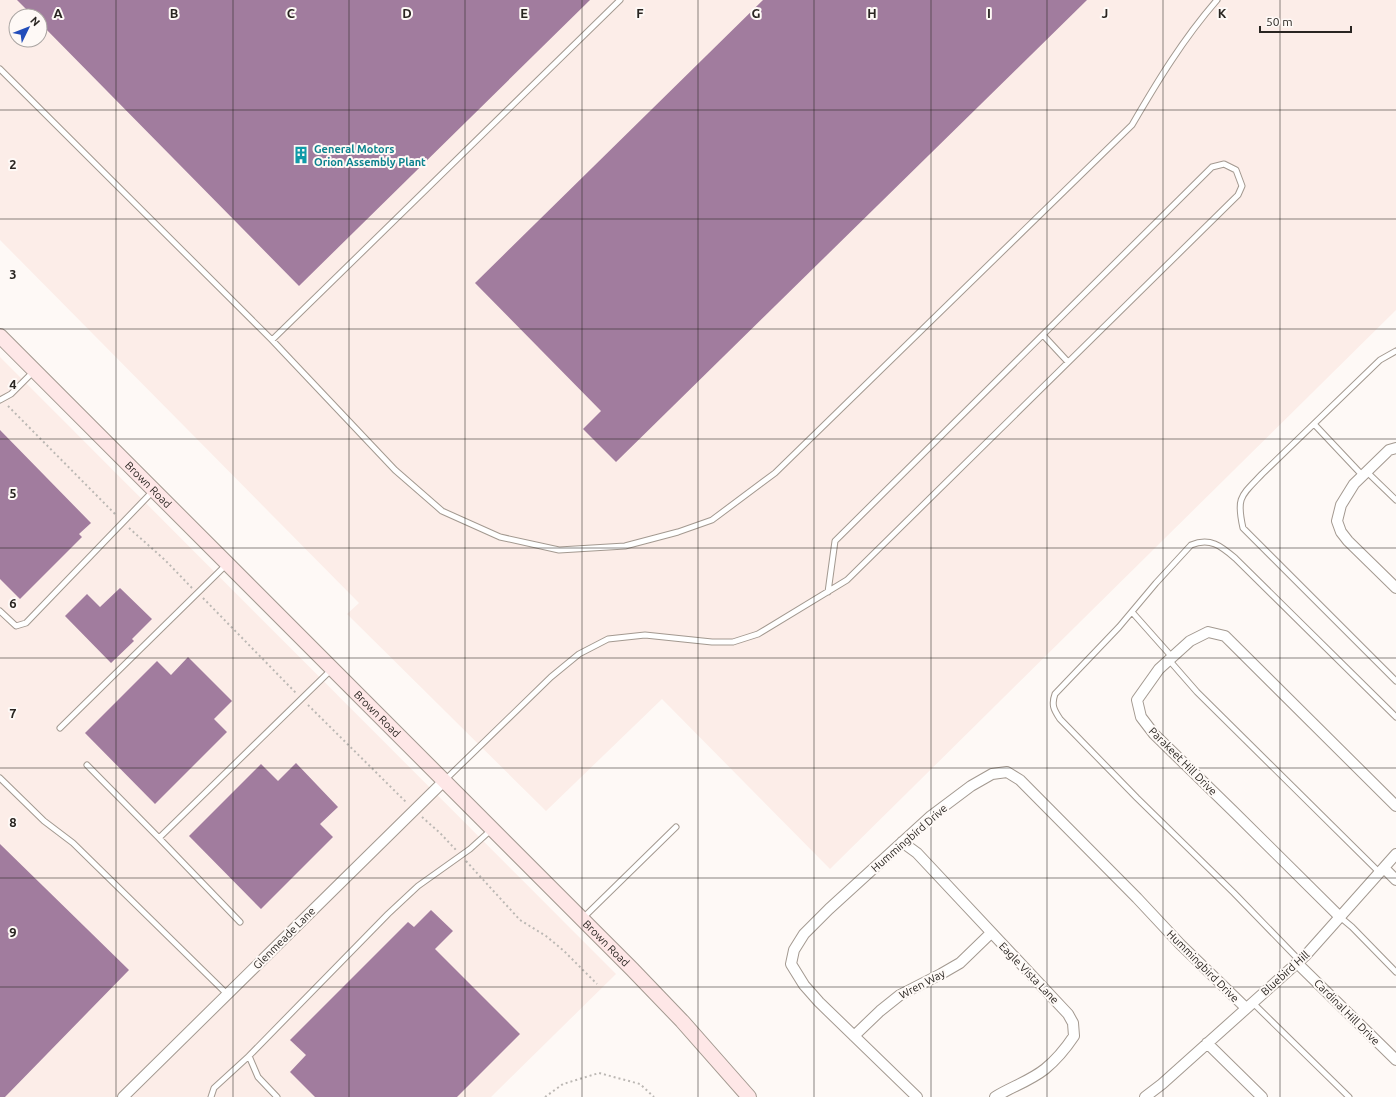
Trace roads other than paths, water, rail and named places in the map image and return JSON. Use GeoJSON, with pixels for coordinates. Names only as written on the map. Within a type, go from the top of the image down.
{"type":"FeatureCollection","features":[{"type":"Feature","properties":{"kind":"main road","name":"Brown Road"},"geometry":{"type":"LineString","coordinates":[[0,336],[583,918],[676,1015],[749,1097]]}},
{"type":"Feature","properties":{"kind":"street"},"geometry":{"type":"LineString","coordinates":[[1396,448],[1389,450],[1354,484],[1341,505],[1337,521],[1341,532],[1348,541],[1396,588]]}},
{"type":"Feature","properties":{"kind":"street","name":"Parakeet Hill Drive"},"geometry":{"type":"LineString","coordinates":[[1340,917],[1154,734],[1141,717],[1137,700],[1159,669],[1190,641],[1208,632],[1225,636],[1396,806]]}},
{"type":"Feature","properties":{"kind":"street","name":"Hummingbird Drive"},"geometry":{"type":"LineString","coordinates":[[917,1097],[819,1002],[804,985],[791,964],[794,950],[809,929],[931,816],[971,786],[992,774],[1007,772],[1020,780],[1137,898],[1180,944],[1249,1005]]}},
{"type":"Feature","properties":{"kind":"street","name":"Glenmeade Lane"},"geometry":{"type":"LineString","coordinates":[[123,1097],[445,780]]}},
{"type":"Feature","properties":{"kind":"street","name":"Eagle Vista Lane"},"geometry":{"type":"LineString","coordinates":[[902,842],[917,854],[1068,1014],[1073,1023],[1074,1036],[1064,1050],[1045,1069],[995,1097]]}},
{"type":"Feature","properties":{"kind":"street","name":"Bluebird Hill"},"geometry":{"type":"LineString","coordinates":[[1145,1097],[1162,1084],[1207,1042],[1299,962],[1396,854]]}},
{"type":"Feature","properties":{"kind":"street"},"geometry":{"type":"LineString","coordinates":[[1382,870],[1396,880]]}},
{"type":"Feature","properties":{"kind":"street","name":"Wren Way"},"geometry":{"type":"LineString","coordinates":[[854,1036],[880,1011],[900,995],[960,963],[991,933]]}},
{"type":"Feature","properties":{"kind":"street","name":"Cardinal Hill Drive"},"geometry":{"type":"LineString","coordinates":[[1299,962],[1396,1060]]}},
{"type":"Feature","properties":{"kind":"street"},"geometry":{"type":"LineString","coordinates":[[1207,1042],[1262,1097]]}},
{"type":"Feature","properties":{"kind":"lane"},"geometry":{"type":"LineString","coordinates":[[272,340],[620,0]]}},
{"type":"Feature","properties":{"kind":"lane"},"geometry":{"type":"LineString","coordinates":[[0,69],[272,340],[395,470],[436,506],[442,511],[500,538],[559,550],[625,546],[678,532],[712,520],[775,473],[1132,125],[1164,70],[1202,16],[1216,0]]}},
{"type":"Feature","properties":{"kind":"lane"},"geometry":{"type":"LineString","coordinates":[[445,780],[551,677],[579,654],[608,639],[645,635],[712,642],[733,642],[758,634],[828,592],[847,580],[1238,195],[1242,186],[1236,170],[1224,164],[1212,167],[835,541],[828,592]]}},
{"type":"Feature","properties":{"kind":"lane"},"geometry":{"type":"LineString","coordinates":[[1043,335],[1068,362]]}},
{"type":"Feature","properties":{"kind":"lane"},"geometry":{"type":"LineString","coordinates":[[1396,351],[1380,360],[1245,492],[1241,498],[1239,511],[1243,528],[1396,681]]}},
{"type":"Feature","properties":{"kind":"lane"},"geometry":{"type":"LineString","coordinates":[[0,400],[11,394],[35,371]]}},
{"type":"Feature","properties":{"kind":"lane"},"geometry":{"type":"LineString","coordinates":[[1314,424],[1365,474],[1396,500]]}},
{"type":"Feature","properties":{"kind":"lane"},"geometry":{"type":"LineString","coordinates":[[0,611],[16,626],[26,623],[154,490]]}},
{"type":"Feature","properties":{"kind":"lane"},"geometry":{"type":"LineString","coordinates":[[1299,962],[1234,893],[1137,798],[1060,719],[1054,710],[1052,702],[1055,694],[1132,612],[1191,545],[1199,542],[1206,542],[1217,545],[1235,558],[1396,717]]}},
{"type":"Feature","properties":{"kind":"lane"},"geometry":{"type":"LineString","coordinates":[[60,728],[228,563]]}},
{"type":"Feature","properties":{"kind":"lane"},"geometry":{"type":"LineString","coordinates":[[1132,612],[1171,658],[1197,692],[1382,870]]}},
{"type":"Feature","properties":{"kind":"lane"},"geometry":{"type":"LineString","coordinates":[[159,838],[332,668]]}},
{"type":"Feature","properties":{"kind":"lane"},"geometry":{"type":"LineString","coordinates":[[86,766],[159,838],[240,922]]}},
{"type":"Feature","properties":{"kind":"lane"},"geometry":{"type":"LineString","coordinates":[[0,778],[44,820],[73,843],[227,994]]}},
{"type":"Feature","properties":{"kind":"lane"},"geometry":{"type":"LineString","coordinates":[[583,918],[676,827]]}},
{"type":"Feature","properties":{"kind":"lane"},"geometry":{"type":"LineString","coordinates":[[211,1097],[214,1088],[249,1056],[358,944],[418,886],[470,849],[493,828]]}},
{"type":"Feature","properties":{"kind":"lane"},"geometry":{"type":"LineString","coordinates":[[1340,917],[1396,972]]}},
{"type":"Feature","properties":{"kind":"lane"},"geometry":{"type":"LineString","coordinates":[[1249,1005],[1349,1097]]}},
{"type":"Feature","properties":{"kind":"lane"},"geometry":{"type":"LineString","coordinates":[[249,1056],[258,1077],[276,1097]]}},
{"type":"Feature","properties":{"kind":"place","name":"General Motors Orion Assembly Plant"},"geometry":{"type":"Point","coordinates":[301,155]}}]}
